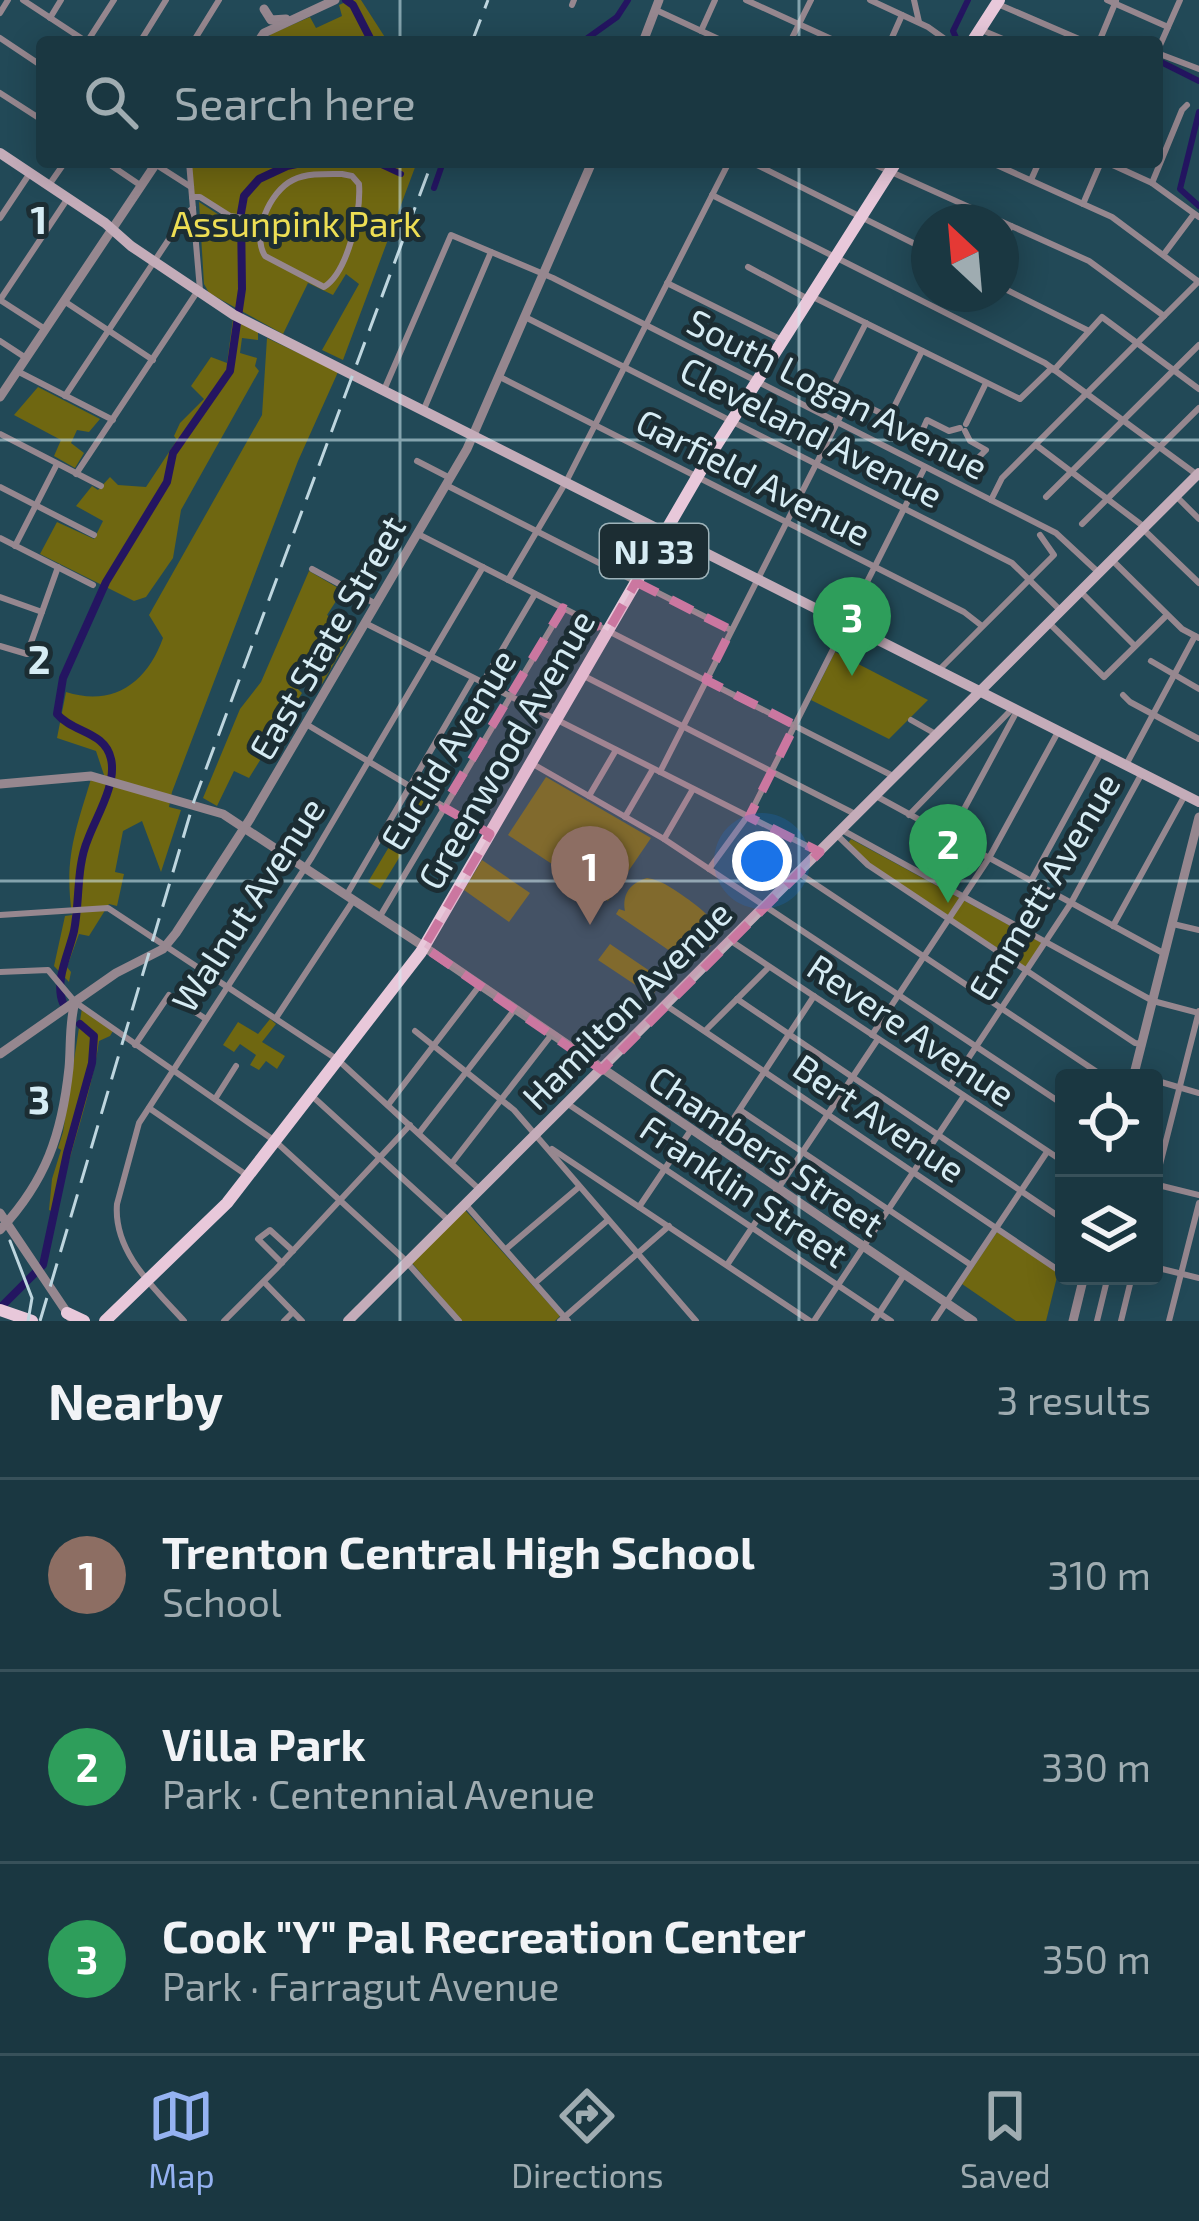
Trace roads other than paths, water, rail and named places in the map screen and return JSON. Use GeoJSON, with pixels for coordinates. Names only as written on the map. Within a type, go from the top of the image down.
{"type":"FeatureCollection","features":[{"type":"Feature","properties":{"kind":"main road"},"geometry":{"type":"LineString","coordinates":[[976,36],[998,2]]}},
{"type":"Feature","properties":{"kind":"main road"},"geometry":{"type":"LineString","coordinates":[[0,153],[234,315],[1199,802]]}},
{"type":"Feature","properties":{"kind":"main road","name":"Greenwood Avenue"},"geometry":{"type":"LineString","coordinates":[[103,1320],[204,1227],[248,1176],[424,947],[697,477],[892,168]]}},
{"type":"Feature","properties":{"kind":"main road","name":"Hamilton Avenue"},"geometry":{"type":"LineString","coordinates":[[349,1321],[480,1190],[540,1139],[568,1104],[1198,474]]}},
{"type":"Feature","properties":{"kind":"main road"},"geometry":{"type":"LineString","coordinates":[[0,1313],[23,1320]]}},
{"type":"Feature","properties":{"kind":"main road"},"geometry":{"type":"LineString","coordinates":[[66,1314],[84,1321]]}},
{"type":"Feature","properties":{"kind":"street"},"geometry":{"type":"LineString","coordinates":[[0,14],[8,0]]}},
{"type":"Feature","properties":{"kind":"street"},"geometry":{"type":"LineString","coordinates":[[23,0],[78,36]]}},
{"type":"Feature","properties":{"kind":"street"},"geometry":{"type":"LineString","coordinates":[[50,18],[61,0]]}},
{"type":"Feature","properties":{"kind":"street"},"geometry":{"type":"LineString","coordinates":[[91,36],[114,0]]}},
{"type":"Feature","properties":{"kind":"street"},"geometry":{"type":"LineString","coordinates":[[144,36],[166,0]]}},
{"type":"Feature","properties":{"kind":"street"},"geometry":{"type":"LineString","coordinates":[[197,36],[219,0]]}},
{"type":"Feature","properties":{"kind":"street"},"geometry":{"type":"LineString","coordinates":[[264,36],[334,0]]}},
{"type":"Feature","properties":{"kind":"street"},"geometry":{"type":"LineString","coordinates":[[701,31],[716,0]]}},
{"type":"Feature","properties":{"kind":"street"},"geometry":{"type":"LineString","coordinates":[[746,0],[825,36]]}},
{"type":"Feature","properties":{"kind":"street"},"geometry":{"type":"LineString","coordinates":[[793,36],[811,0]]}},
{"type":"Feature","properties":{"kind":"street"},"geometry":{"type":"LineString","coordinates":[[870,0],[940,36]]}},
{"type":"Feature","properties":{"kind":"street"},"geometry":{"type":"LineString","coordinates":[[914,0],[919,22]]}},
{"type":"Feature","properties":{"kind":"street"},"geometry":{"type":"LineString","coordinates":[[1163,38],[1180,0]]}},
{"type":"Feature","properties":{"kind":"street"},"geometry":{"type":"LineString","coordinates":[[1101,36],[1113,1],[1168,27]]}},
{"type":"Feature","properties":{"kind":"street"},"geometry":{"type":"LineString","coordinates":[[998,2],[1073,36]]}},
{"type":"Feature","properties":{"kind":"street"},"geometry":{"type":"LineString","coordinates":[[264,5],[275,21],[297,16]]}},
{"type":"Feature","properties":{"kind":"street"},"geometry":{"type":"LineString","coordinates":[[261,36],[264,5]]}},
{"type":"Feature","properties":{"kind":"street"},"geometry":{"type":"LineString","coordinates":[[645,36],[657,5],[712,36]]}},
{"type":"Feature","properties":{"kind":"street"},"geometry":{"type":"LineString","coordinates":[[893,36],[902,15]]}},
{"type":"Feature","properties":{"kind":"street"},"geometry":{"type":"LineString","coordinates":[[0,38],[36,62]]}},
{"type":"Feature","properties":{"kind":"street"},"geometry":{"type":"LineString","coordinates":[[1163,54],[1199,68]]}},
{"type":"Feature","properties":{"kind":"street"},"geometry":{"type":"LineString","coordinates":[[0,93],[36,116]]}},
{"type":"Feature","properties":{"kind":"street"},"geometry":{"type":"LineString","coordinates":[[1163,156],[1187,105]]}},
{"type":"Feature","properties":{"kind":"street"},"geometry":{"type":"LineString","coordinates":[[49,185],[61,168]]}},
{"type":"Feature","properties":{"kind":"street"},"geometry":{"type":"LineString","coordinates":[[115,168],[140,185]]}},
{"type":"Feature","properties":{"kind":"street"},"geometry":{"type":"LineString","coordinates":[[0,397],[152,168]]}},
{"type":"Feature","properties":{"kind":"street"},"geometry":{"type":"LineString","coordinates":[[162,168],[228,215],[264,221]]}},
{"type":"Feature","properties":{"kind":"street"},"geometry":{"type":"LineString","coordinates":[[76,474],[199,292],[190,168]]}},
{"type":"Feature","properties":{"kind":"street","name":"East State Street"},"geometry":{"type":"LineString","coordinates":[[161,947],[244,829],[474,436],[589,168]]}},
{"type":"Feature","properties":{"kind":"street"},"geometry":{"type":"LineString","coordinates":[[508,580],[566,482],[726,168]]}},
{"type":"Feature","properties":{"kind":"street"},"geometry":{"type":"LineString","coordinates":[[763,168],[911,242]]}},
{"type":"Feature","properties":{"kind":"street"},"geometry":{"type":"LineString","coordinates":[[895,168],[967,204]]}},
{"type":"Feature","properties":{"kind":"street"},"geometry":{"type":"LineString","coordinates":[[991,500],[1002,478],[1199,281],[1112,217],[1004,168]]}},
{"type":"Feature","properties":{"kind":"street"},"geometry":{"type":"LineString","coordinates":[[1031,180],[1036,168]]}},
{"type":"Feature","properties":{"kind":"street"},"geometry":{"type":"LineString","coordinates":[[1083,204],[1100,168]]}},
{"type":"Feature","properties":{"kind":"street"},"geometry":{"type":"LineString","coordinates":[[1117,168],[1152,183],[1197,215],[1163,255]]}},
{"type":"Feature","properties":{"kind":"street"},"geometry":{"type":"LineString","coordinates":[[1152,183],[1158,168]]}},
{"type":"Feature","properties":{"kind":"street"},"geometry":{"type":"LineString","coordinates":[[0,218],[30,173]]}},
{"type":"Feature","properties":{"kind":"street"},"geometry":{"type":"LineString","coordinates":[[347,174],[359,184],[358,214],[344,259],[338,275],[326,286],[310,282],[262,253],[264,221],[275,195],[294,179],[347,174]]}},
{"type":"Feature","properties":{"kind":"street"},"geometry":{"type":"LineString","coordinates":[[712,194],[1053,369],[1198,474]]}},
{"type":"Feature","properties":{"kind":"street"},"geometry":{"type":"LineString","coordinates":[[44,329],[0,300],[68,198]]}},
{"type":"Feature","properties":{"kind":"street"},"geometry":{"type":"LineString","coordinates":[[65,396],[193,208]]}},
{"type":"Feature","properties":{"kind":"street"},"geometry":{"type":"LineString","coordinates":[[1019,230],[1089,261],[1164,316]]}},
{"type":"Feature","properties":{"kind":"street","name":"South Logan Avenue"},"geometry":{"type":"LineString","coordinates":[[383,390],[450,235],[544,274],[838,419],[1062,537],[1099,573]]}},
{"type":"Feature","properties":{"kind":"street"},"geometry":{"type":"LineString","coordinates":[[423,411],[491,252]]}},
{"type":"Feature","properties":{"kind":"street"},"geometry":{"type":"LineString","coordinates":[[748,267],[1020,399],[1102,317],[1199,389]]}},
{"type":"Feature","properties":{"kind":"street"},"geometry":{"type":"LineString","coordinates":[[667,284],[782,340]]}},
{"type":"Feature","properties":{"kind":"street"},"geometry":{"type":"LineString","coordinates":[[1019,296],[1089,331]]}},
{"type":"Feature","properties":{"kind":"street"},"geometry":{"type":"LineString","coordinates":[[64,301],[153,360]]}},
{"type":"Feature","properties":{"kind":"street","name":"Cleveland Avenue"},"geometry":{"type":"LineString","coordinates":[[525,317],[1013,563],[1061,611]]}},
{"type":"Feature","properties":{"kind":"street"},"geometry":{"type":"LineString","coordinates":[[832,389],[866,323]]}},
{"type":"Feature","properties":{"kind":"street"},"geometry":{"type":"LineString","coordinates":[[0,340],[26,358]]}},
{"type":"Feature","properties":{"kind":"street"},"geometry":{"type":"LineString","coordinates":[[1046,497],[1199,345]]}},
{"type":"Feature","properties":{"kind":"street"},"geometry":{"type":"LineString","coordinates":[[858,402],[889,417],[922,351]]}},
{"type":"Feature","properties":{"kind":"street"},"geometry":{"type":"LineString","coordinates":[[17,371],[113,420]]}},
{"type":"Feature","properties":{"kind":"street","name":"Garfield Avenue"},"geometry":{"type":"LineString","coordinates":[[500,377],[968,614],[982,626]]}},
{"type":"Feature","properties":{"kind":"street"},"geometry":{"type":"LineString","coordinates":[[920,436],[927,420],[949,431],[964,427],[986,383]]}},
{"type":"Feature","properties":{"kind":"street"},"geometry":{"type":"LineString","coordinates":[[1082,524],[1199,408]]}},
{"type":"Feature","properties":{"kind":"street"},"geometry":{"type":"LineString","coordinates":[[625,817],[683,726],[838,419]]}},
{"type":"Feature","properties":{"kind":"street"},"geometry":{"type":"LineString","coordinates":[[964,427],[970,441],[986,450],[975,461]]}},
{"type":"Feature","properties":{"kind":"street"},"geometry":{"type":"LineString","coordinates":[[0,434],[101,486]]}},
{"type":"Feature","properties":{"kind":"street"},"geometry":{"type":"LineString","coordinates":[[1036,445],[1144,528],[1199,583]]}},
{"type":"Feature","properties":{"kind":"street"},"geometry":{"type":"LineString","coordinates":[[417,461],[537,532],[730,630]]}},
{"type":"Feature","properties":{"kind":"street"},"geometry":{"type":"LineString","coordinates":[[15,546],[57,464]]}},
{"type":"Feature","properties":{"kind":"street"},"geometry":{"type":"LineString","coordinates":[[709,869],[748,817],[925,466]]}},
{"type":"Feature","properties":{"kind":"street"},"geometry":{"type":"LineString","coordinates":[[0,487],[94,535]]}},
{"type":"Feature","properties":{"kind":"street"},"geometry":{"type":"LineString","coordinates":[[1176,496],[1199,519]]}},
{"type":"Feature","properties":{"kind":"street"},"geometry":{"type":"LineString","coordinates":[[418,534],[895,777]]}},
{"type":"Feature","properties":{"kind":"street"},"geometry":{"type":"LineString","coordinates":[[937,671],[1054,555],[1040,535]]}},
{"type":"Feature","properties":{"kind":"street"},"geometry":{"type":"LineString","coordinates":[[0,538],[93,586]]}},
{"type":"Feature","properties":{"kind":"street"},"geometry":{"type":"LineString","coordinates":[[1112,560],[1182,629],[1197,637],[1126,765]]}},
{"type":"Feature","properties":{"kind":"street","name":"Walnut Avenue"},"geometry":{"type":"LineString","coordinates":[[184,1321],[132,1261],[116,1209],[137,1129],[304,869],[483,567]]}},
{"type":"Feature","properties":{"kind":"street"},"geometry":{"type":"LineString","coordinates":[[0,646],[27,654],[58,568]]}},
{"type":"Feature","properties":{"kind":"street"},"geometry":{"type":"LineString","coordinates":[[312,569],[376,604]]}},
{"type":"Feature","properties":{"kind":"street"},"geometry":{"type":"LineString","coordinates":[[1080,591],[1135,646]]}},
{"type":"Feature","properties":{"kind":"street"},"geometry":{"type":"LineString","coordinates":[[483,682],[535,594]]}},
{"type":"Feature","properties":{"kind":"street"},"geometry":{"type":"LineString","coordinates":[[0,597],[42,612]]}},
{"type":"Feature","properties":{"kind":"street","name":"Euclid Avenue"},"geometry":{"type":"LineString","coordinates":[[379,918],[562,608]]}},
{"type":"Feature","properties":{"kind":"street"},"geometry":{"type":"LineString","coordinates":[[1049,623],[1104,677],[1167,615]]}},
{"type":"Feature","properties":{"kind":"street"},"geometry":{"type":"LineString","coordinates":[[365,622],[820,852]]}},
{"type":"Feature","properties":{"kind":"street"},"geometry":{"type":"LineString","coordinates":[[1151,661],[1199,689]]}},
{"type":"Feature","properties":{"kind":"street"},"geometry":{"type":"LineString","coordinates":[[582,675],[858,815]]}},
{"type":"Feature","properties":{"kind":"street"},"geometry":{"type":"LineString","coordinates":[[276,1018],[473,678]]}},
{"type":"Feature","properties":{"kind":"street"},"geometry":{"type":"LineString","coordinates":[[1123,695],[1199,739]]}},
{"type":"Feature","properties":{"kind":"street"},"geometry":{"type":"LineString","coordinates":[[949,836],[1014,710]]}},
{"type":"Feature","properties":{"kind":"street"},"geometry":{"type":"LineString","coordinates":[[911,720],[938,734]]}},
{"type":"Feature","properties":{"kind":"street"},"geometry":{"type":"LineString","coordinates":[[306,724],[490,834]]}},
{"type":"Feature","properties":{"kind":"street"},"geometry":{"type":"LineString","coordinates":[[909,815],[1005,724]]}},
{"type":"Feature","properties":{"kind":"street"},"geometry":{"type":"LineString","coordinates":[[727,1264],[852,1077],[898,995],[989,858],[1058,732]]}},
{"type":"Feature","properties":{"kind":"street"},"geometry":{"type":"LineString","coordinates":[[589,796],[616,750]]}},
{"type":"Feature","properties":{"kind":"street"},"geometry":{"type":"LineString","coordinates":[[1031,881],[1101,752]]}},
{"type":"Feature","properties":{"kind":"street"},"geometry":{"type":"LineString","coordinates":[[531,763],[664,839],[1055,1099]]}},
{"type":"Feature","properties":{"kind":"street","name":"Emmett Avenue"},"geometry":{"type":"LineString","coordinates":[[950,1086],[1071,903],[1142,773]]}},
{"type":"Feature","properties":{"kind":"street","name":"Chambers Street"},"geometry":{"type":"LineString","coordinates":[[0,784],[97,777],[216,811],[973,1321]]}},
{"type":"Feature","properties":{"kind":"street"},"geometry":{"type":"LineString","coordinates":[[664,839],[693,789]]}},
{"type":"Feature","properties":{"kind":"street"},"geometry":{"type":"LineString","coordinates":[[1113,926],[1185,795]]}},
{"type":"Feature","properties":{"kind":"street"},"geometry":{"type":"LineString","coordinates":[[876,796],[1165,954]]}},
{"type":"Feature","properties":{"kind":"street"},"geometry":{"type":"LineString","coordinates":[[1136,1069],[1199,817]]}},
{"type":"Feature","properties":{"kind":"street"},"geometry":{"type":"LineString","coordinates":[[840,833],[1153,1001],[1199,1012],[1156,1177]]}},
{"type":"Feature","properties":{"kind":"street"},"geometry":{"type":"LineString","coordinates":[[840,833],[868,865],[1142,1044]]}},
{"type":"Feature","properties":{"kind":"street"},"geometry":{"type":"LineString","coordinates":[[800,873],[1092,1069]]}},
{"type":"Feature","properties":{"kind":"street"},"geometry":{"type":"LineString","coordinates":[[0,915],[108,908],[338,1060],[480,1190]]}},
{"type":"Feature","properties":{"kind":"street"},"geometry":{"type":"LineString","coordinates":[[1172,924],[1199,930]]}},
{"type":"Feature","properties":{"kind":"street","name":"Revere Avenue"},"geometry":{"type":"LineString","coordinates":[[731,941],[1055,1156]]}},
{"type":"Feature","properties":{"kind":"street"},"geometry":{"type":"LineString","coordinates":[[0,1054],[161,947]]}},
{"type":"Feature","properties":{"kind":"street"},"geometry":{"type":"LineString","coordinates":[[705,1031],[770,967]]}},
{"type":"Feature","properties":{"kind":"street"},"geometry":{"type":"LineString","coordinates":[[0,972],[46,969],[75,1003],[275,1141],[407,1263],[459,1321]]}},
{"type":"Feature","properties":{"kind":"street"},"geometry":{"type":"LineString","coordinates":[[388,1105],[480,985]]}},
{"type":"Feature","properties":{"kind":"street"},"geometry":{"type":"LineString","coordinates":[[133,1044],[169,995],[206,1019]]}},
{"type":"Feature","properties":{"kind":"street"},"geometry":{"type":"LineString","coordinates":[[715,1147],[814,996]]}},
{"type":"Feature","properties":{"kind":"street"},"geometry":{"type":"LineString","coordinates":[[737,999],[1055,1214]]}},
{"type":"Feature","properties":{"kind":"street"},"geometry":{"type":"LineString","coordinates":[[66,1314],[2,1222],[44,1172],[53,1150],[66,1098],[75,1003]]}},
{"type":"Feature","properties":{"kind":"street","name":"Bert Avenue"},"geometry":{"type":"LineString","coordinates":[[667,1006],[1055,1268]]}},
{"type":"Feature","properties":{"kind":"street"},"geometry":{"type":"LineString","coordinates":[[418,1133],[514,1009]]}},
{"type":"Feature","properties":{"kind":"street"},"geometry":{"type":"LineString","coordinates":[[52,1020],[64,1017],[72,1028]]}},
{"type":"Feature","properties":{"kind":"street"},"geometry":{"type":"LineString","coordinates":[[415,1031],[501,1098],[696,1321]]}},
{"type":"Feature","properties":{"kind":"street"},"geometry":{"type":"LineString","coordinates":[[452,1163],[552,1034]]}},
{"type":"Feature","properties":{"kind":"street"},"geometry":{"type":"LineString","coordinates":[[214,1099],[236,1066]]}},
{"type":"Feature","properties":{"kind":"street"},"geometry":{"type":"LineString","coordinates":[[1163,1083],[1199,1094]]}},
{"type":"Feature","properties":{"kind":"street"},"geometry":{"type":"LineString","coordinates":[[311,1095],[450,1221]]}},
{"type":"Feature","properties":{"kind":"street"},"geometry":{"type":"LineString","coordinates":[[540,1139],[812,1321],[964,1096]]}},
{"type":"Feature","properties":{"kind":"street","name":"Franklin Street"},"geometry":{"type":"LineString","coordinates":[[568,1104],[838,1285],[876,1317],[891,1321]]}},
{"type":"Feature","properties":{"kind":"street"},"geometry":{"type":"LineString","coordinates":[[149,1108],[248,1176]]}},
{"type":"Feature","properties":{"kind":"street"},"geometry":{"type":"LineString","coordinates":[[740,1110],[971,1264]]}},
{"type":"Feature","properties":{"kind":"street"},"geometry":{"type":"LineString","coordinates":[[224,1321],[410,1125]]}},
{"type":"Feature","properties":{"kind":"street"},"geometry":{"type":"LineString","coordinates":[[639,1207],[691,1130]]}},
{"type":"Feature","properties":{"kind":"street"},"geometry":{"type":"LineString","coordinates":[[934,1321],[1047,1151]]}},
{"type":"Feature","properties":{"kind":"street"},"geometry":{"type":"LineString","coordinates":[[506,1249],[580,1186]]}},
{"type":"Feature","properties":{"kind":"street"},"geometry":{"type":"LineString","coordinates":[[1163,1188],[1199,1199],[1169,1321]]}},
{"type":"Feature","properties":{"kind":"street"},"geometry":{"type":"LineString","coordinates":[[466,1204],[564,1320],[669,1226]]}},
{"type":"Feature","properties":{"kind":"street"},"geometry":{"type":"LineString","coordinates":[[535,1283],[608,1220]]}},
{"type":"Feature","properties":{"kind":"street"},"geometry":{"type":"LineString","coordinates":[[282,1263],[258,1239],[269,1230],[293,1251]]}},
{"type":"Feature","properties":{"kind":"street"},"geometry":{"type":"LineString","coordinates":[[1163,1269],[1199,1278]]}},
{"type":"Feature","properties":{"kind":"street"},"geometry":{"type":"LineString","coordinates":[[876,1317],[904,1275]]}},
{"type":"Feature","properties":{"kind":"street"},"geometry":{"type":"LineString","coordinates":[[263,1282],[302,1321]]}},
{"type":"Feature","properties":{"kind":"street"},"geometry":{"type":"LineString","coordinates":[[1072,1321],[1081,1285]]}},
{"type":"Feature","properties":{"kind":"street"},"geometry":{"type":"LineString","coordinates":[[1096,1321],[1106,1285]]}},
{"type":"Feature","properties":{"kind":"street"},"geometry":{"type":"LineString","coordinates":[[1120,1321],[1130,1285]]}},
{"type":"Feature","properties":{"kind":"street"},"geometry":{"type":"LineString","coordinates":[[438,1321],[449,1310]]}},
{"type":"Feature","properties":{"kind":"street"},"geometry":{"type":"LineString","coordinates":[[284,1321],[293,1312]]}},
{"type":"Feature","properties":{"kind":"waterway"},"geometry":{"type":"LineString","coordinates":[[346,0],[369,36]]}},
{"type":"Feature","properties":{"kind":"waterway"},"geometry":{"type":"LineString","coordinates":[[590,36],[617,17],[628,0]]}},
{"type":"Feature","properties":{"kind":"waterway"},"geometry":{"type":"LineString","coordinates":[[955,36],[953,31],[968,0]]}},
{"type":"Feature","properties":{"kind":"waterway"},"geometry":{"type":"LineString","coordinates":[[1163,63],[1199,81]]}},
{"type":"Feature","properties":{"kind":"waterway"},"geometry":{"type":"LineString","coordinates":[[1199,112],[1180,189],[1199,206]]}},
{"type":"Feature","properties":{"kind":"waterway"},"geometry":{"type":"LineString","coordinates":[[63,1003],[61,976],[74,931],[82,861],[112,769],[102,743],[57,714],[63,678],[106,582],[167,482],[173,453],[230,371],[242,289],[244,196],[259,179],[283,168]]}},
{"type":"Feature","properties":{"kind":"waterway"},"geometry":{"type":"LineString","coordinates":[[388,168],[401,174]]}},
{"type":"Feature","properties":{"kind":"waterway"},"geometry":{"type":"LineString","coordinates":[[434,188],[441,168]]}},
{"type":"Feature","properties":{"kind":"waterway"},"geometry":{"type":"LineString","coordinates":[[3,1305],[43,1265],[92,1063],[94,1036],[80,1024]]}},
{"type":"Feature","properties":{"kind":"tram line"},"geometry":{"type":"LineString","coordinates":[[10,1241],[32,1298],[28,1321]]}},
{"type":"Feature","properties":{"kind":"railway"},"geometry":{"type":"LineString","coordinates":[[474,36],[488,0]]}},
{"type":"Feature","properties":{"kind":"railway"},"geometry":{"type":"LineString","coordinates":[[40,1321],[194,801],[430,168]]}},
{"type":"Feature","properties":{"kind":"place","name":"Cook \"Y\" Pal Recreation Center"},"geometry":{"type":"Point","coordinates":[852,676]}},
{"type":"Feature","properties":{"kind":"place","name":"Villa Park"},"geometry":{"type":"Point","coordinates":[948,903]}},
{"type":"Feature","properties":{"kind":"place","name":"Trenton Central High School"},"geometry":{"type":"Point","coordinates":[590,925]}},
{"type":"Feature","properties":{"kind":"park label","name":"Assunpink Park"},"geometry":{"type":"Point","coordinates":[296,222]}}]}
